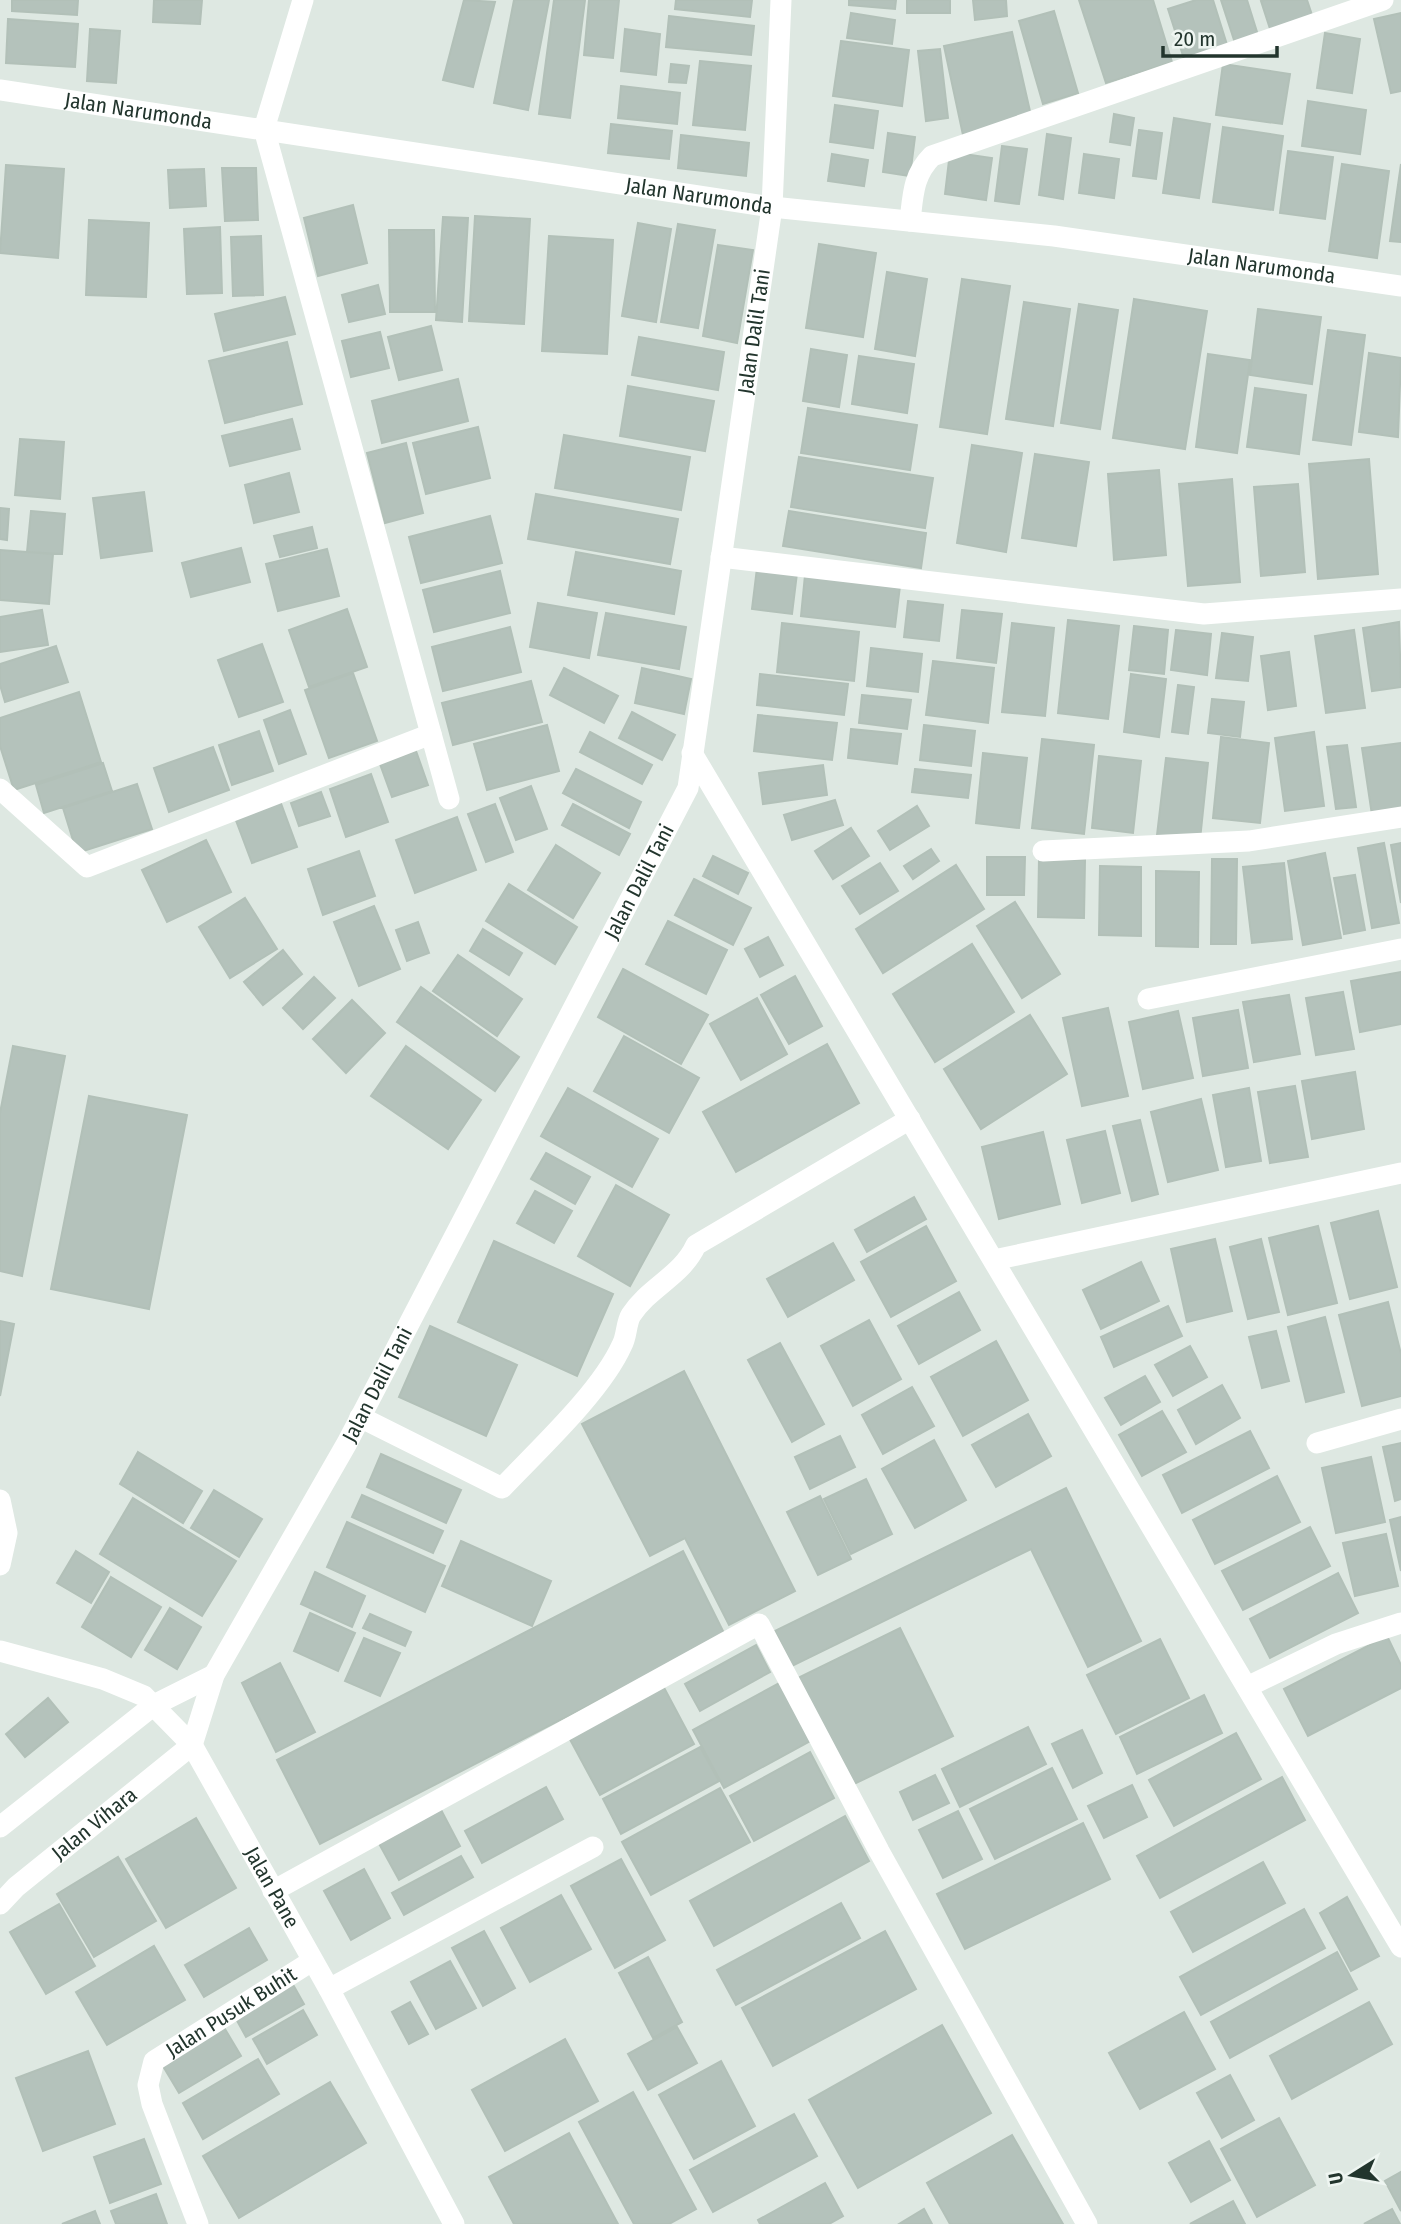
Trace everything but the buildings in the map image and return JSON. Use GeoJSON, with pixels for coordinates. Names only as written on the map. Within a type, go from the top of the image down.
{"type":"FeatureCollection","features":[{"type":"Feature","properties":{"kind":"street"},"geometry":{"type":"LineString","coordinates":[[303,0],[264,129],[449,799]]}},
{"type":"Feature","properties":{"kind":"street","name":"Jalan Dalil Tani"},"geometry":{"type":"LineString","coordinates":[[191,1745],[214,1675],[360,1416],[688,788],[772,207],[781,0]]}},
{"type":"Feature","properties":{"kind":"street"},"geometry":{"type":"LineString","coordinates":[[910,221],[915,180],[920,168],[932,156],[1383,0]]}},
{"type":"Feature","properties":{"kind":"street","name":"Jalan Narumonda"},"geometry":{"type":"LineString","coordinates":[[0,90],[772,207],[1054,236],[1401,286]]}},
{"type":"Feature","properties":{"kind":"street"},"geometry":{"type":"LineString","coordinates":[[721,557],[1204,614],[1401,599]]}},
{"type":"Feature","properties":{"kind":"street"},"geometry":{"type":"LineString","coordinates":[[0,789],[87,867],[431,734]]}},
{"type":"Feature","properties":{"kind":"street"},"geometry":{"type":"LineString","coordinates":[[692,752],[1401,1947]]}},
{"type":"Feature","properties":{"kind":"street"},"geometry":{"type":"LineString","coordinates":[[1043,851],[1249,841],[1401,817]]}},
{"type":"Feature","properties":{"kind":"street"},"geometry":{"type":"LineString","coordinates":[[1148,999],[1401,949]]}},
{"type":"Feature","properties":{"kind":"street"},"geometry":{"type":"LineString","coordinates":[[360,1416],[502,1488],[596,1384],[623,1345],[630,1316],[643,1300],[689,1261],[696,1245],[910,1119]]}},
{"type":"Feature","properties":{"kind":"street"},"geometry":{"type":"LineString","coordinates":[[994,1260],[1401,1173]]}},
{"type":"Feature","properties":{"kind":"street"},"geometry":{"type":"LineString","coordinates":[[1317,1443],[1401,1419]]}},
{"type":"Feature","properties":{"kind":"street"},"geometry":{"type":"LineString","coordinates":[[0,1500],[7,1533],[0,1565]]}},
{"type":"Feature","properties":{"kind":"street"},"geometry":{"type":"LineString","coordinates":[[1247,1687],[1336,1644],[1401,1623]]}},
{"type":"Feature","properties":{"kind":"street"},"geometry":{"type":"LineString","coordinates":[[273,1891],[758,1624],[879,1851],[1087,2224]]}},
{"type":"Feature","properties":{"kind":"street","name":"Jalan Pane"},"geometry":{"type":"LineString","coordinates":[[0,1651],[103,1679],[144,1696],[191,1745],[329,1989],[454,2224]]}},
{"type":"Feature","properties":{"kind":"street"},"geometry":{"type":"LineString","coordinates":[[0,1828],[154,1705],[214,1675]]}},
{"type":"Feature","properties":{"kind":"street","name":"Jalan Vihara"},"geometry":{"type":"LineString","coordinates":[[0,1904],[16,1887],[191,1745]]}},
{"type":"Feature","properties":{"kind":"street"},"geometry":{"type":"LineString","coordinates":[[329,1989],[593,1847]]}},
{"type":"Feature","properties":{"kind":"street","name":"Jalan Pusuk Buhit"},"geometry":{"type":"LineString","coordinates":[[198,2224],[152,2104],[148,2085],[154,2061],[312,1961]]}}]}
